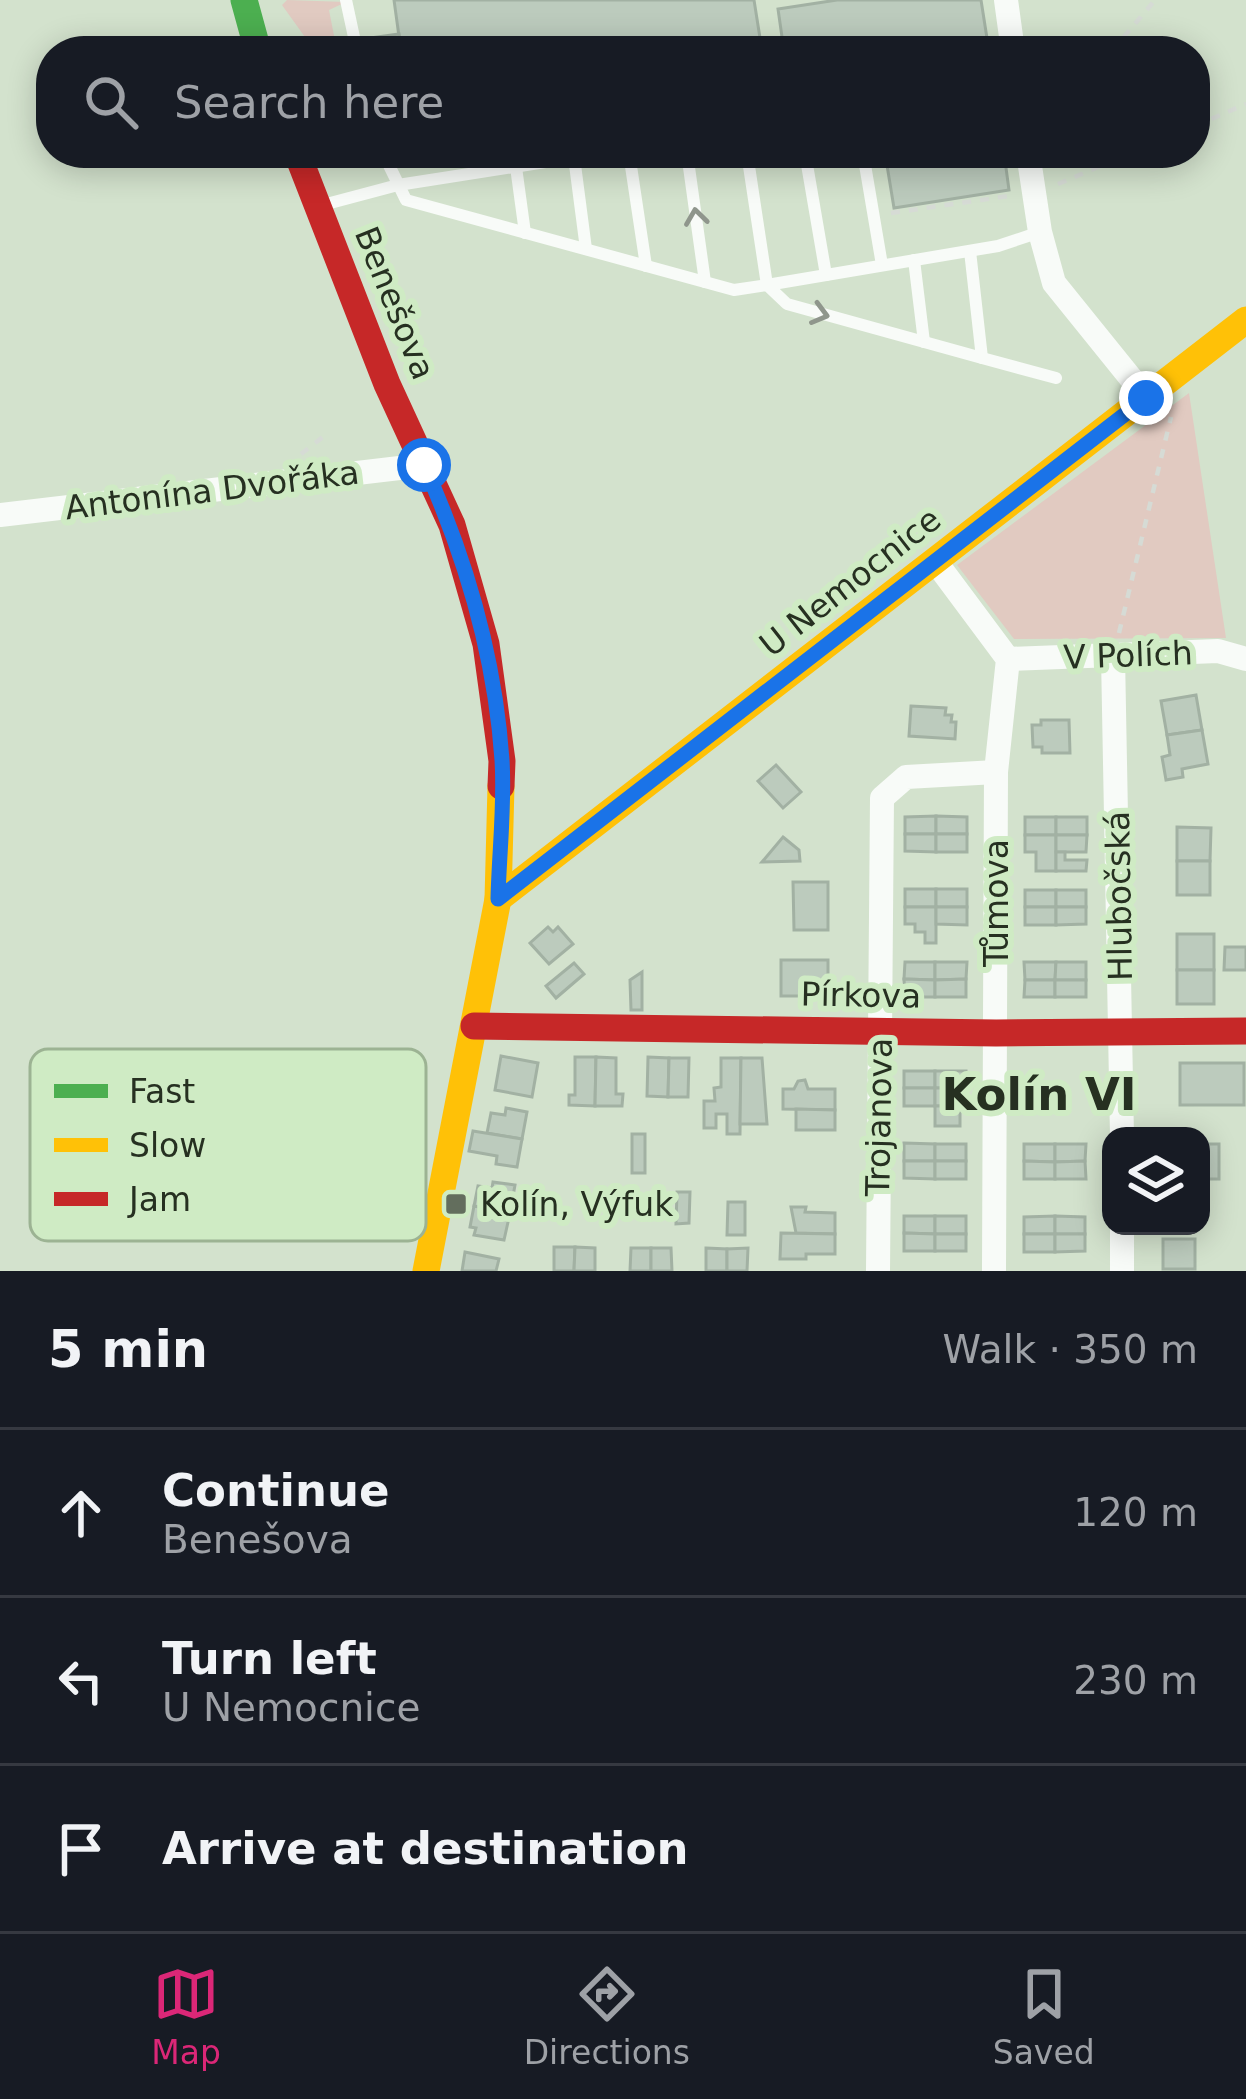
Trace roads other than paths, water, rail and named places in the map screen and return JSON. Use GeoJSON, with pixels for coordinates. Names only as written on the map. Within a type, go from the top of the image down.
{"type":"FeatureCollection","features":[{"type":"Feature","properties":{"kind":"street"},"geometry":{"type":"LineString","coordinates":[[244,0],[254,36]]}},
{"type":"Feature","properties":{"kind":"street"},"geometry":{"type":"LineString","coordinates":[[1006,0],[1011,36]]}},
{"type":"Feature","properties":{"kind":"street","name":"Benešova"},"geometry":{"type":"LineString","coordinates":[[303,168],[387,384],[452,525],[486,644],[502,761],[498,899],[426,1271]]}},
{"type":"Feature","properties":{"kind":"street"},"geometry":{"type":"LineString","coordinates":[[1030,168],[1054,283],[1155,391]]}},
{"type":"Feature","properties":{"kind":"street","name":"U Nemocnice"},"geometry":{"type":"LineString","coordinates":[[498,899],[1246,320]]}},
{"type":"Feature","properties":{"kind":"street","name":"Antonína Dvořáka"},"geometry":{"type":"LineString","coordinates":[[0,515],[424,465]]}},
{"type":"Feature","properties":{"kind":"street"},"geometry":{"type":"LineString","coordinates":[[935,561],[1008,659]]}},
{"type":"Feature","properties":{"kind":"street","name":"V Polích"},"geometry":{"type":"LineString","coordinates":[[1008,659],[1218,651],[1246,659]]}},
{"type":"Feature","properties":{"kind":"street","name":"Hlubočská"},"geometry":{"type":"LineString","coordinates":[[1113,656],[1122,1127]]}},
{"type":"Feature","properties":{"kind":"street","name":"Tůmova"},"geometry":{"type":"LineString","coordinates":[[994,1271],[996,772],[1008,659]]}},
{"type":"Feature","properties":{"kind":"street","name":"Trojanova"},"geometry":{"type":"LineString","coordinates":[[878,1271],[882,798],[906,777],[996,772]]}},
{"type":"Feature","properties":{"kind":"street","name":"Pírkova"},"geometry":{"type":"LineString","coordinates":[[475,1026],[995,1033],[1246,1031]]}},
{"type":"Feature","properties":{"kind":"street"},"geometry":{"type":"LineString","coordinates":[[1122,1235],[1122,1271]]}},
{"type":"Feature","properties":{"kind":"lane"},"geometry":{"type":"LineString","coordinates":[[346,0],[354,36]]}},
{"type":"Feature","properties":{"kind":"lane"},"geometry":{"type":"LineString","coordinates":[[390,168],[406,200],[734,290],[970,251],[1040,232]]}},
{"type":"Feature","properties":{"kind":"lane"},"geometry":{"type":"LineString","coordinates":[[318,206],[398,185],[504,168]]}},
{"type":"Feature","properties":{"kind":"lane"},"geometry":{"type":"LineString","coordinates":[[516,168],[526,232]]}},
{"type":"Feature","properties":{"kind":"lane"},"geometry":{"type":"LineString","coordinates":[[575,168],[586,249]]}},
{"type":"Feature","properties":{"kind":"lane"},"geometry":{"type":"LineString","coordinates":[[631,168],[646,266]]}},
{"type":"Feature","properties":{"kind":"lane"},"geometry":{"type":"LineString","coordinates":[[689,168],[705,282]]}},
{"type":"Feature","properties":{"kind":"lane"},"geometry":{"type":"LineString","coordinates":[[749,168],[767,285],[787,304],[1056,378]]}},
{"type":"Feature","properties":{"kind":"lane"},"geometry":{"type":"LineString","coordinates":[[808,168],[826,275]]}},
{"type":"Feature","properties":{"kind":"lane"},"geometry":{"type":"LineString","coordinates":[[866,168],[882,266]]}},
{"type":"Feature","properties":{"kind":"lane"},"geometry":{"type":"LineString","coordinates":[[970,251],[982,358]]}},
{"type":"Feature","properties":{"kind":"lane"},"geometry":{"type":"LineString","coordinates":[[914,260],[925,342]]}},
{"type":"Feature","properties":{"kind":"place","name":"Kolín, Výfuk"},"geometry":{"type":"Point","coordinates":[456,1204]}},
{"type":"Feature","properties":{"kind":"district","name":"Kolín VI"},"geometry":{"type":"Point","coordinates":[1039,1094]}}]}
